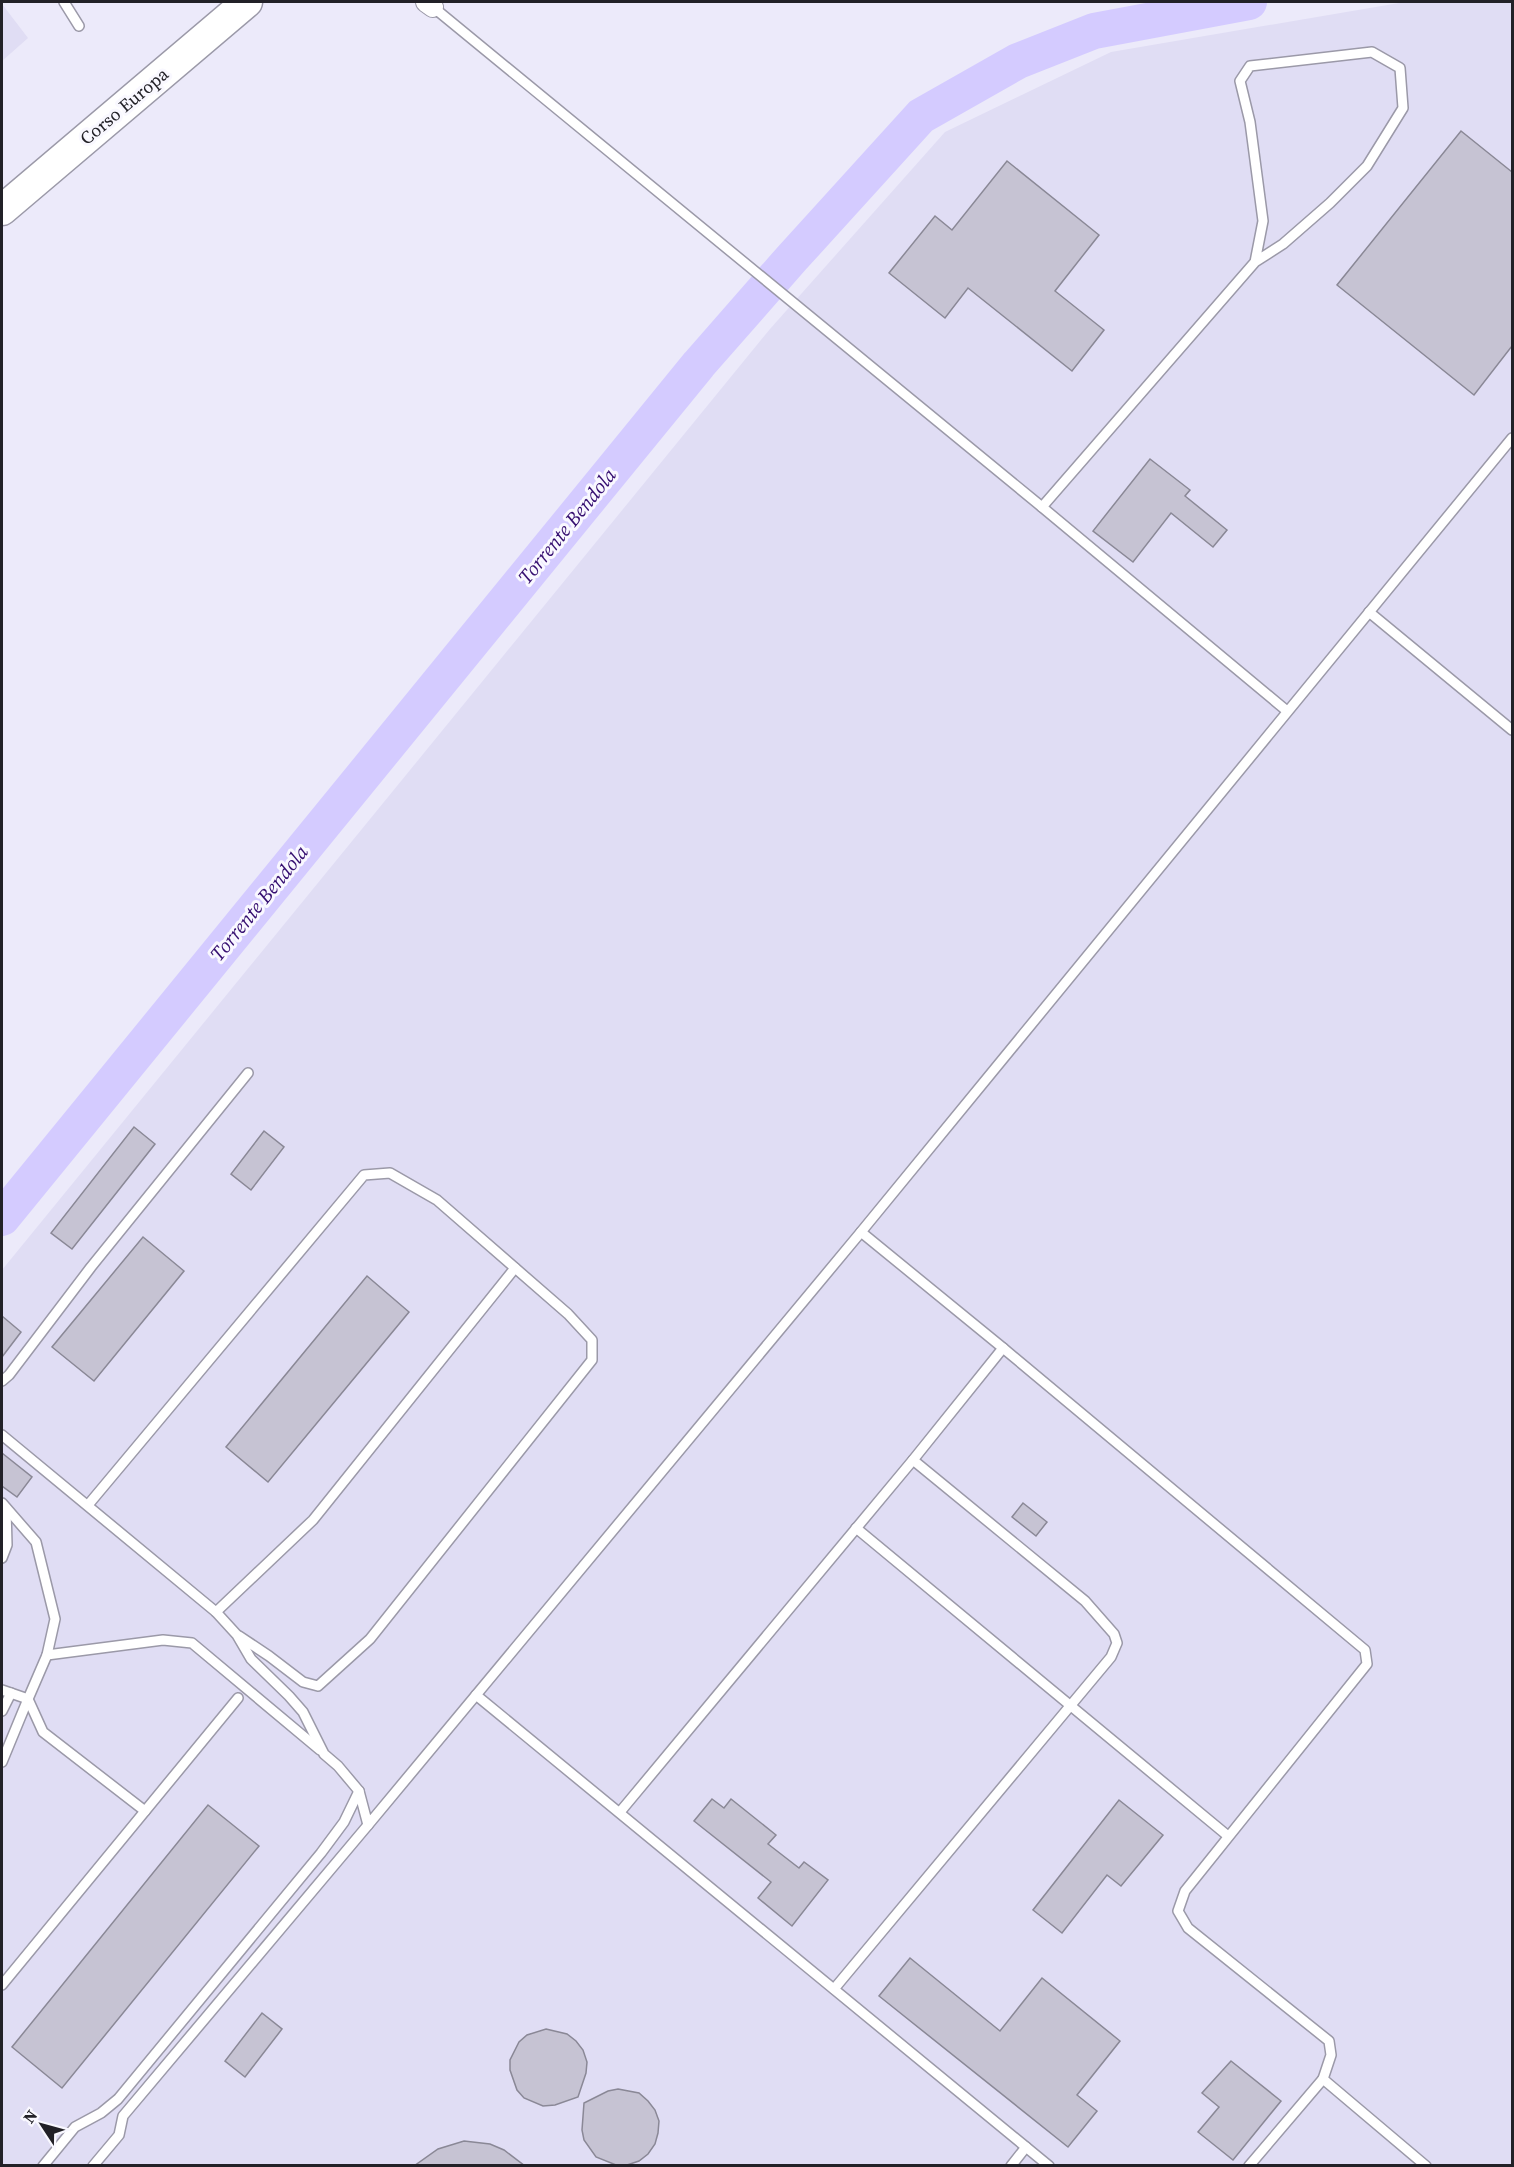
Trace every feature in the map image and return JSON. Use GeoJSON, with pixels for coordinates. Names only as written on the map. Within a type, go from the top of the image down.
{"type":"FeatureCollection","features":[{"type":"Feature","properties":{"kind":"main road","name":"Corso Europa"},"geometry":{"type":"LineString","coordinates":[[2,210],[247,2]]}},
{"type":"Feature","properties":{"kind":"lane"},"geometry":{"type":"LineString","coordinates":[[64,2],[79,26]]}},
{"type":"Feature","properties":{"kind":"lane"},"geometry":{"type":"LineString","coordinates":[[429,4],[1287,711]]}},
{"type":"Feature","properties":{"kind":"lane"},"geometry":{"type":"LineString","coordinates":[[1042,507],[1255,262],[1282,244],[1330,203],[1367,166],[1403,108],[1400,68],[1372,52],[1250,66],[1240,81],[1250,122],[1263,221],[1255,262]]}},
{"type":"Feature","properties":{"kind":"lane"},"geometry":{"type":"LineString","coordinates":[[93,2166],[119,2135],[123,2116],[861,1232],[1512,438]]}},
{"type":"Feature","properties":{"kind":"lane"},"geometry":{"type":"LineString","coordinates":[[1369,612],[1512,730]]}},
{"type":"Feature","properties":{"kind":"lane"},"geometry":{"type":"LineString","coordinates":[[2,1382],[248,1073]]}},
{"type":"Feature","properties":{"kind":"lane"},"geometry":{"type":"LineString","coordinates":[[88,1505],[364,1175],[390,1173],[436,1200],[568,1314],[592,1340],[592,1360],[370,1639],[318,1686],[303,1682],[270,1656],[237,1635]]}},
{"type":"Feature","properties":{"kind":"lane"},"geometry":{"type":"LineString","coordinates":[[861,1232],[1365,1650],[1367,1664],[1185,1890],[1178,1911],[1188,1928],[1329,2041],[1331,2055],[1323,2079],[1249,2166]]}},
{"type":"Feature","properties":{"kind":"lane"},"geometry":{"type":"LineString","coordinates":[[216,1612],[313,1520],[515,1268]]}},
{"type":"Feature","properties":{"kind":"lane"},"geometry":{"type":"LineString","coordinates":[[620,1812],[913,1460],[1003,1348]]}},
{"type":"Feature","properties":{"kind":"lane"},"geometry":{"type":"LineString","coordinates":[[2,1435],[216,1612],[237,1635],[251,1659],[290,1696],[303,1712],[324,1754]]}},
{"type":"Feature","properties":{"kind":"lane"},"geometry":{"type":"LineString","coordinates":[[834,1989],[1111,1657],[1117,1643],[1114,1634],[1085,1601],[913,1460]]}},
{"type":"Feature","properties":{"kind":"lane"},"geometry":{"type":"LineString","coordinates":[[2,1558],[7,1545],[4,1505]]}},
{"type":"Feature","properties":{"kind":"lane"},"geometry":{"type":"LineString","coordinates":[[2,1762],[47,1655],[55,1619],[36,1542],[4,1505]]}},
{"type":"Feature","properties":{"kind":"lane"},"geometry":{"type":"LineString","coordinates":[[856,1528],[1228,1836]]}},
{"type":"Feature","properties":{"kind":"lane"},"geometry":{"type":"LineString","coordinates":[[47,1655],[163,1640],[192,1643],[338,1766],[359,1791],[368,1825]]}},
{"type":"Feature","properties":{"kind":"lane"},"geometry":{"type":"LineString","coordinates":[[2,1690],[28,1699],[43,1732],[145,1811]]}},
{"type":"Feature","properties":{"kind":"lane"},"geometry":{"type":"LineString","coordinates":[[2,1711],[11,1693]]}},
{"type":"Feature","properties":{"kind":"lane"},"geometry":{"type":"LineString","coordinates":[[476,1695],[1049,2166]]}},
{"type":"Feature","properties":{"kind":"lane"},"geometry":{"type":"LineString","coordinates":[[2,1984],[238,1698]]}},
{"type":"Feature","properties":{"kind":"lane"},"geometry":{"type":"LineString","coordinates":[[43,2166],[75,2127],[101,2114],[118,2099],[321,1853],[344,1822],[359,1791]]}},
{"type":"Feature","properties":{"kind":"lane"},"geometry":{"type":"LineString","coordinates":[[1323,2079],[1426,2166]]}},
{"type":"Feature","properties":{"kind":"lane"},"geometry":{"type":"LineString","coordinates":[[1011,2166],[1026,2147]]}},
{"type":"Feature","properties":{"kind":"shaded area"},"geometry":{"type":"Polygon","coordinates":[[[1405,2],[1512,2],[1512,2165],[2,2166],[2,1270],[770,329],[945,132],[1111,52],[1405,2]]]}},
{"type":"Feature","properties":{"kind":"shaded area"},"geometry":{"type":"Polygon","coordinates":[[[2,4],[28,38],[2,61],[2,4]]]}},
{"type":"Feature","properties":{"kind":"building"},"geometry":{"type":"Polygon","coordinates":[[[1461,131],[1512,172],[1512,346],[1474,395],[1337,285],[1461,131]]]}},
{"type":"Feature","properties":{"kind":"building"},"geometry":{"type":"Polygon","coordinates":[[[1007,161],[1099,235],[1055,291],[1104,330],[1072,371],[968,288],[945,318],[889,273],[935,216],[952,230],[1007,161]]]}},
{"type":"Feature","properties":{"kind":"building"},"geometry":{"type":"Polygon","coordinates":[[[1150,459],[1190,490],[1185,496],[1227,530],[1213,547],[1171,513],[1133,562],[1093,531],[1150,459]]]}},
{"type":"Feature","properties":{"kind":"building"},"geometry":{"type":"Polygon","coordinates":[[[134,1127],[155,1144],[72,1249],[51,1233],[134,1127]]]}},
{"type":"Feature","properties":{"kind":"building"},"geometry":{"type":"Polygon","coordinates":[[[264,1131],[284,1147],[251,1190],[231,1174],[264,1131]]]}},
{"type":"Feature","properties":{"kind":"building"},"geometry":{"type":"Polygon","coordinates":[[[143,1237],[184,1271],[94,1381],[52,1347],[143,1237]]]}},
{"type":"Feature","properties":{"kind":"building"},"geometry":{"type":"Polygon","coordinates":[[[367,1276],[409,1312],[268,1482],[226,1447],[367,1276]]]}},
{"type":"Feature","properties":{"kind":"building"},"geometry":{"type":"Polygon","coordinates":[[[2,1316],[21,1332],[2,1357],[2,1316]]]}},
{"type":"Feature","properties":{"kind":"building"},"geometry":{"type":"Polygon","coordinates":[[[2,1453],[32,1477],[17,1497],[2,1486],[2,1453]]]}},
{"type":"Feature","properties":{"kind":"building"},"geometry":{"type":"Polygon","coordinates":[[[1023,1503],[1047,1522],[1036,1536],[1012,1517],[1023,1503]]]}},
{"type":"Feature","properties":{"kind":"building"},"geometry":{"type":"Polygon","coordinates":[[[712,1799],[724,1808],[731,1799],[776,1835],[768,1844],[799,1868],[804,1862],[828,1880],[792,1926],[758,1898],[771,1882],[694,1821],[712,1799]]]}},
{"type":"Feature","properties":{"kind":"building"},"geometry":{"type":"Polygon","coordinates":[[[1119,1800],[1163,1835],[1121,1886],[1107,1875],[1062,1933],[1033,1910],[1119,1800]]]}},
{"type":"Feature","properties":{"kind":"building"},"geometry":{"type":"Polygon","coordinates":[[[208,1805],[259,1846],[62,2088],[12,2047],[208,1805]]]}},
{"type":"Feature","properties":{"kind":"building"},"geometry":{"type":"Polygon","coordinates":[[[910,1958],[1000,2031],[1042,1978],[1120,2041],[1077,2095],[1097,2111],[1068,2147],[879,1996],[910,1958]]]}},
{"type":"Feature","properties":{"kind":"building"},"geometry":{"type":"Polygon","coordinates":[[[262,2013],[282,2029],[245,2077],[225,2061],[262,2013]]]}},
{"type":"Feature","properties":{"kind":"building"},"geometry":{"type":"Polygon","coordinates":[[[546,2029],[567,2034],[576,2041],[583,2050],[587,2062],[578,2097],[555,2105],[543,2106],[524,2098],[517,2090],[510,2070],[510,2060],[519,2042],[527,2035],[546,2029]]]}},
{"type":"Feature","properties":{"kind":"building"},"geometry":{"type":"Polygon","coordinates":[[[1231,2061],[1281,2101],[1233,2160],[1198,2132],[1219,2107],[1202,2093],[1231,2061]]]}},
{"type":"Feature","properties":{"kind":"building"},"geometry":{"type":"Polygon","coordinates":[[[618,2089],[639,2093],[655,2110],[659,2121],[655,2144],[648,2154],[639,2161],[627,2165],[616,2165],[596,2157],[584,2140],[582,2130],[584,2103],[608,2091],[618,2089]]]}},
{"type":"Feature","properties":{"kind":"building"},"geometry":{"type":"Polygon","coordinates":[[[464,2141],[490,2144],[504,2150],[525,2166],[414,2166],[438,2149],[464,2141]]]}},
{"type":"Feature","properties":{"kind":"waterway","name":"Torrente Bendola"},"geometry":{"type":"LineString","coordinates":[[2,1218],[699,364],[921,116],[1018,61],[1094,31],[1249,2]]}}]}
